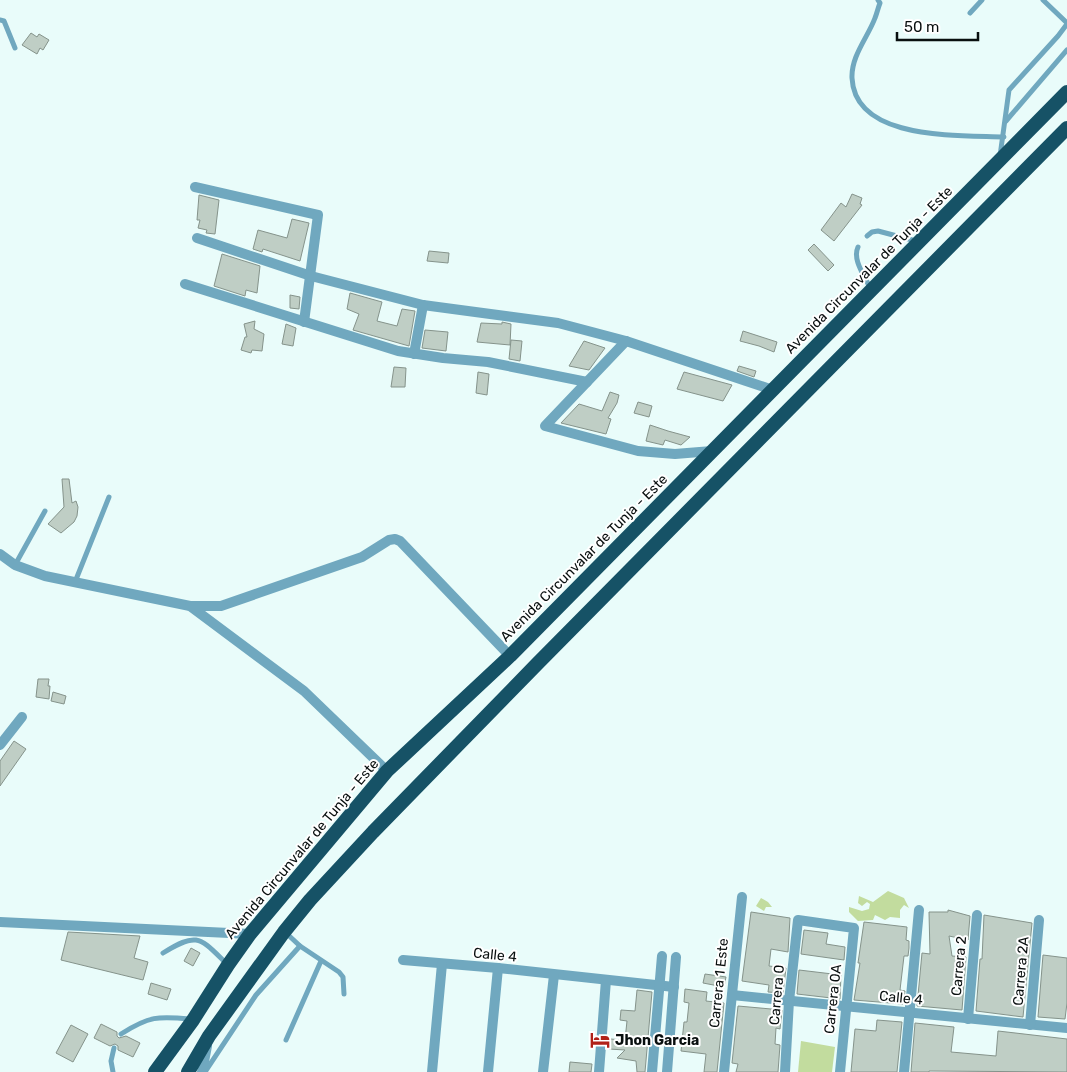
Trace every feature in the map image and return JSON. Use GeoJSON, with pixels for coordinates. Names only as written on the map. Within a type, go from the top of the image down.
{"type":"FeatureCollection","features":[{"type":"Feature","properties":{"kind":"highway","name":"Avenida Circunvalar de Tunja - Este"},"geometry":{"type":"LineString","coordinates":[[155,1072],[193,1020],[250,934],[387,771],[510,656],[1067,92]]}},
{"type":"Feature","properties":{"kind":"highway"},"geometry":{"type":"LineString","coordinates":[[188,1072],[209,1036],[284,932],[310,900],[373,832],[536,664],[557,645],[1067,128]]}},
{"type":"Feature","properties":{"kind":"street"},"geometry":{"type":"LineString","coordinates":[[195,187],[318,215],[304,322]]}},
{"type":"Feature","properties":{"kind":"street"},"geometry":{"type":"LineString","coordinates":[[197,238],[311,276],[423,305],[558,323],[626,341],[772,390]]}},
{"type":"Feature","properties":{"kind":"street"},"geometry":{"type":"LineString","coordinates":[[185,284],[398,351],[488,362],[587,382]]}},
{"type":"Feature","properties":{"kind":"street"},"geometry":{"type":"LineString","coordinates":[[414,354],[423,305]]}},
{"type":"Feature","properties":{"kind":"street"},"geometry":{"type":"LineString","coordinates":[[626,341],[545,426],[638,451],[675,454],[712,451]]}},
{"type":"Feature","properties":{"kind":"street"},"geometry":{"type":"LineString","coordinates":[[0,554],[16,565],[45,576],[190,606],[221,606],[362,557],[389,540],[395,539],[400,541],[510,656]]}},
{"type":"Feature","properties":{"kind":"street"},"geometry":{"type":"LineString","coordinates":[[190,606],[304,691],[387,771]]}},
{"type":"Feature","properties":{"kind":"street"},"geometry":{"type":"LineString","coordinates":[[0,745],[22,716]]}},
{"type":"Feature","properties":{"kind":"street","name":"Carrera 1 Este"},"geometry":{"type":"LineString","coordinates":[[724,1072],[742,898]]}},
{"type":"Feature","properties":{"kind":"street"},"geometry":{"type":"LineString","coordinates":[[904,1072],[918,910]]}},
{"type":"Feature","properties":{"kind":"street","name":"Carrera 2"},"geometry":{"type":"LineString","coordinates":[[968,1019],[977,915]]}},
{"type":"Feature","properties":{"kind":"street","name":"Carrera 0"},"geometry":{"type":"LineString","coordinates":[[785,1072],[789,1001],[798,920],[854,928]]}},
{"type":"Feature","properties":{"kind":"street","name":"Carrera 2A"},"geometry":{"type":"LineString","coordinates":[[1030,1024],[1039,920]]}},
{"type":"Feature","properties":{"kind":"street"},"geometry":{"type":"LineString","coordinates":[[0,922],[250,934]]}},
{"type":"Feature","properties":{"kind":"street","name":"Carrera 0A"},"geometry":{"type":"LineString","coordinates":[[840,1072],[854,928]]}},
{"type":"Feature","properties":{"kind":"street"},"geometry":{"type":"LineString","coordinates":[[652,1072],[662,956]]}},
{"type":"Feature","properties":{"kind":"street"},"geometry":{"type":"LineString","coordinates":[[667,1072],[676,957]]}},
{"type":"Feature","properties":{"kind":"street","name":"Calle 4"},"geometry":{"type":"LineString","coordinates":[[403,960],[674,986]]}},
{"type":"Feature","properties":{"kind":"street"},"geometry":{"type":"LineString","coordinates":[[432,1072],[442,964]]}},
{"type":"Feature","properties":{"kind":"street"},"geometry":{"type":"LineString","coordinates":[[488,1072],[498,968]]}},
{"type":"Feature","properties":{"kind":"street"},"geometry":{"type":"LineString","coordinates":[[542,1072],[554,975]]}},
{"type":"Feature","properties":{"kind":"street"},"geometry":{"type":"LineString","coordinates":[[599,1072],[606,980]]}},
{"type":"Feature","properties":{"kind":"street","name":"Calle 4"},"geometry":{"type":"LineString","coordinates":[[732,995],[1067,1028]]}},
{"type":"Feature","properties":{"kind":"street"},"geometry":{"type":"LineString","coordinates":[[203,1072],[209,1036]]}},
{"type":"Feature","properties":{"kind":"lane"},"geometry":{"type":"LineString","coordinates":[[878,0],[880,3],[875,19],[856,58],[852,76],[855,95],[867,110],[886,124],[913,130],[942,134],[1004,137]]}},
{"type":"Feature","properties":{"kind":"lane"},"geometry":{"type":"LineString","coordinates":[[970,13],[982,0]]}},
{"type":"Feature","properties":{"kind":"lane"},"geometry":{"type":"LineString","coordinates":[[999,161],[1004,137],[1009,90],[1058,36],[1067,23],[1043,0]]}},
{"type":"Feature","properties":{"kind":"lane"},"geometry":{"type":"LineString","coordinates":[[0,20],[4,21],[15,48]]}},
{"type":"Feature","properties":{"kind":"lane"},"geometry":{"type":"LineString","coordinates":[[1005,122],[1067,50]]}},
{"type":"Feature","properties":{"kind":"lane"},"geometry":{"type":"LineString","coordinates":[[867,236],[872,232],[878,231],[919,242]]}},
{"type":"Feature","properties":{"kind":"lane"},"geometry":{"type":"LineString","coordinates":[[858,247],[855,252],[856,258],[872,290]]}},
{"type":"Feature","properties":{"kind":"lane"},"geometry":{"type":"LineString","coordinates":[[75,582],[109,498]]}},
{"type":"Feature","properties":{"kind":"lane"},"geometry":{"type":"LineString","coordinates":[[16,565],[45,511]]}},
{"type":"Feature","properties":{"kind":"lane"},"geometry":{"type":"LineString","coordinates":[[284,932],[320,961],[339,972],[343,978],[344,994]]}},
{"type":"Feature","properties":{"kind":"lane"},"geometry":{"type":"LineString","coordinates":[[163,953],[181,942],[200,940],[228,965]]}},
{"type":"Feature","properties":{"kind":"lane"},"geometry":{"type":"LineString","coordinates":[[203,1072],[256,995],[300,946]]}},
{"type":"Feature","properties":{"kind":"lane"},"geometry":{"type":"LineString","coordinates":[[286,1040],[320,961]]}},
{"type":"Feature","properties":{"kind":"lane"},"geometry":{"type":"LineString","coordinates":[[121,1034],[139,1022],[163,1016],[193,1020]]}},
{"type":"Feature","properties":{"kind":"lane"},"geometry":{"type":"LineString","coordinates":[[113,1072],[111,1061],[114,1048]]}},
{"type":"Feature","properties":{"kind":"green space"},"geometry":{"type":"Polygon","coordinates":[[[888,891],[904,898],[909,908],[904,905],[900,910],[900,918],[890,917],[885,920],[875,915],[873,920],[858,921],[849,912],[849,907],[862,911],[869,909],[870,904],[867,902],[862,906],[858,903],[859,896],[873,902],[888,891]]]}},
{"type":"Feature","properties":{"kind":"green space"},"geometry":{"type":"Polygon","coordinates":[[[761,898],[772,907],[766,907],[764,911],[756,906],[761,898]]]}},
{"type":"Feature","properties":{"kind":"green space"},"geometry":{"type":"Polygon","coordinates":[[[801,1041],[835,1047],[832,1072],[798,1072],[801,1041]]]}},
{"type":"Feature","properties":{"kind":"building"},"geometry":{"type":"Polygon","coordinates":[[[31,33],[37,37],[39,34],[49,40],[43,50],[40,48],[37,54],[22,45],[31,33]]]}},
{"type":"Feature","properties":{"kind":"building"},"geometry":{"type":"Polygon","coordinates":[[[852,194],[862,198],[860,204],[862,205],[834,241],[821,230],[841,203],[846,207],[852,194]]]}},
{"type":"Feature","properties":{"kind":"building"},"geometry":{"type":"Polygon","coordinates":[[[199,195],[219,200],[215,234],[206,233],[207,230],[198,228],[200,220],[197,220],[199,195]]]}},
{"type":"Feature","properties":{"kind":"building"},"geometry":{"type":"Polygon","coordinates":[[[292,219],[309,223],[300,261],[263,249],[262,252],[253,249],[258,230],[287,238],[292,219]]]}},
{"type":"Feature","properties":{"kind":"building"},"geometry":{"type":"Polygon","coordinates":[[[814,244],[834,265],[828,271],[808,250],[814,244]]]}},
{"type":"Feature","properties":{"kind":"building"},"geometry":{"type":"Polygon","coordinates":[[[429,251],[449,253],[448,263],[427,261],[429,251]]]}},
{"type":"Feature","properties":{"kind":"building"},"geometry":{"type":"Polygon","coordinates":[[[222,254],[260,266],[257,293],[246,290],[245,296],[214,286],[222,254]]]}},
{"type":"Feature","properties":{"kind":"building"},"geometry":{"type":"Polygon","coordinates":[[[350,293],[382,302],[377,321],[397,326],[402,309],[415,311],[409,346],[353,330],[359,314],[347,309],[350,293]]]}},
{"type":"Feature","properties":{"kind":"building"},"geometry":{"type":"Polygon","coordinates":[[[290,295],[300,297],[299,309],[290,308],[290,295]]]}},
{"type":"Feature","properties":{"kind":"building"},"geometry":{"type":"Polygon","coordinates":[[[255,321],[254,329],[264,334],[262,351],[252,350],[251,353],[241,350],[245,337],[247,337],[244,324],[255,321]]]}},
{"type":"Feature","properties":{"kind":"building"},"geometry":{"type":"Polygon","coordinates":[[[502,322],[511,324],[510,345],[477,342],[481,323],[502,324],[502,322]]]}},
{"type":"Feature","properties":{"kind":"building"},"geometry":{"type":"Polygon","coordinates":[[[286,324],[296,328],[293,346],[282,344],[286,324]]]}},
{"type":"Feature","properties":{"kind":"building"},"geometry":{"type":"Polygon","coordinates":[[[425,330],[448,332],[446,351],[422,348],[425,330]]]}},
{"type":"Feature","properties":{"kind":"building"},"geometry":{"type":"Polygon","coordinates":[[[743,331],[777,342],[774,352],[740,341],[743,331]]]}},
{"type":"Feature","properties":{"kind":"building"},"geometry":{"type":"Polygon","coordinates":[[[511,340],[522,341],[520,361],[509,359],[511,340]]]}},
{"type":"Feature","properties":{"kind":"building"},"geometry":{"type":"Polygon","coordinates":[[[584,341],[605,348],[589,370],[569,366],[584,341]]]}},
{"type":"Feature","properties":{"kind":"building"},"geometry":{"type":"Polygon","coordinates":[[[739,366],[756,371],[754,377],[737,371],[739,366]]]}},
{"type":"Feature","properties":{"kind":"building"},"geometry":{"type":"Polygon","coordinates":[[[394,367],[406,368],[405,387],[391,387],[394,367]]]}},
{"type":"Feature","properties":{"kind":"building"},"geometry":{"type":"Polygon","coordinates":[[[478,372],[489,374],[487,395],[476,393],[478,372]]]}},
{"type":"Feature","properties":{"kind":"building"},"geometry":{"type":"Polygon","coordinates":[[[684,372],[732,385],[723,401],[677,389],[684,372]]]}},
{"type":"Feature","properties":{"kind":"building"},"geometry":{"type":"Polygon","coordinates":[[[610,392],[619,395],[617,403],[608,418],[611,419],[606,434],[561,423],[579,404],[602,411],[610,392]]]}},
{"type":"Feature","properties":{"kind":"building"},"geometry":{"type":"Polygon","coordinates":[[[638,402],[652,406],[649,417],[634,413],[638,402]]]}},
{"type":"Feature","properties":{"kind":"building"},"geometry":{"type":"Polygon","coordinates":[[[650,425],[690,437],[681,445],[665,440],[663,445],[646,441],[650,425]]]}},
{"type":"Feature","properties":{"kind":"building"},"geometry":{"type":"Polygon","coordinates":[[[62,479],[69,479],[72,503],[76,501],[78,507],[74,522],[61,533],[48,524],[64,507],[62,479]]]}},
{"type":"Feature","properties":{"kind":"building"},"geometry":{"type":"Polygon","coordinates":[[[38,679],[49,679],[49,699],[36,697],[38,679]]]}},
{"type":"Feature","properties":{"kind":"building"},"geometry":{"type":"Polygon","coordinates":[[[53,692],[66,696],[64,704],[51,701],[53,692]]]}},
{"type":"Feature","properties":{"kind":"building"},"geometry":{"type":"Polygon","coordinates":[[[14,741],[26,749],[0,786],[0,761],[14,741]]]}},
{"type":"Feature","properties":{"kind":"building"},"geometry":{"type":"Polygon","coordinates":[[[948,910],[970,916],[968,940],[949,936],[952,956],[966,957],[962,1010],[917,1006],[922,953],[930,954],[929,912],[948,912],[948,910]]]}},
{"type":"Feature","properties":{"kind":"building"},"geometry":{"type":"Polygon","coordinates":[[[751,912],[790,918],[788,952],[771,949],[769,966],[786,968],[783,993],[768,992],[769,985],[742,981],[751,912]]]}},
{"type":"Feature","properties":{"kind":"building"},"geometry":{"type":"Polygon","coordinates":[[[984,915],[1032,923],[1023,1017],[976,1011],[980,959],[982,959],[984,915]]]}},
{"type":"Feature","properties":{"kind":"building"},"geometry":{"type":"Polygon","coordinates":[[[864,922],[907,927],[906,940],[909,941],[909,948],[908,956],[904,956],[900,990],[905,991],[903,1004],[854,1000],[864,922]]]}},
{"type":"Feature","properties":{"kind":"building"},"geometry":{"type":"Polygon","coordinates":[[[804,930],[828,933],[826,944],[845,947],[844,960],[801,954],[804,930]]]}},
{"type":"Feature","properties":{"kind":"building"},"geometry":{"type":"Polygon","coordinates":[[[68,932],[140,936],[134,958],[148,962],[143,980],[61,960],[68,932]]]}},
{"type":"Feature","properties":{"kind":"building"},"geometry":{"type":"Polygon","coordinates":[[[191,948],[200,953],[193,966],[184,961],[191,948]]]}},
{"type":"Feature","properties":{"kind":"building"},"geometry":{"type":"Polygon","coordinates":[[[1043,955],[1067,958],[1065,1019],[1038,1017],[1043,955]]]}},
{"type":"Feature","properties":{"kind":"building"},"geometry":{"type":"Polygon","coordinates":[[[799,970],[841,975],[840,999],[797,994],[799,970]]]}},
{"type":"Feature","properties":{"kind":"building"},"geometry":{"type":"Polygon","coordinates":[[[705,974],[726,977],[724,987],[703,983],[705,974]]]}},
{"type":"Feature","properties":{"kind":"building"},"geometry":{"type":"Polygon","coordinates":[[[151,983],[171,989],[167,1000],[148,994],[151,983]]]}},
{"type":"Feature","properties":{"kind":"building"},"geometry":{"type":"Polygon","coordinates":[[[685,989],[707,992],[706,1001],[724,1003],[717,1072],[704,1072],[706,1054],[681,1051],[684,1022],[687,1022],[689,1003],[684,1002],[685,989]]]}},
{"type":"Feature","properties":{"kind":"building"},"geometry":{"type":"Polygon","coordinates":[[[637,990],[652,992],[645,1072],[637,1072],[636,1061],[617,1058],[625,1050],[609,1049],[610,1039],[625,1040],[627,1021],[620,1020],[621,1010],[635,1011],[637,990]]]}},
{"type":"Feature","properties":{"kind":"building"},"geometry":{"type":"Polygon","coordinates":[[[738,1006],[782,1010],[780,1029],[776,1028],[775,1044],[780,1045],[778,1072],[736,1072],[738,1064],[732,1063],[738,1006]]]}},
{"type":"Feature","properties":{"kind":"building"},"geometry":{"type":"Polygon","coordinates":[[[877,1020],[902,1022],[897,1072],[851,1072],[855,1029],[876,1031],[877,1020]]]}},
{"type":"Feature","properties":{"kind":"building"},"geometry":{"type":"Polygon","coordinates":[[[915,1023],[954,1027],[951,1052],[996,1056],[998,1031],[1067,1039],[1067,1072],[911,1072],[915,1023]]]}},
{"type":"Feature","properties":{"kind":"building"},"geometry":{"type":"Polygon","coordinates":[[[101,1024],[117,1032],[119,1038],[126,1036],[140,1043],[133,1057],[118,1050],[118,1046],[115,1044],[110,1046],[94,1038],[101,1024]]]}},
{"type":"Feature","properties":{"kind":"building"},"geometry":{"type":"Polygon","coordinates":[[[71,1025],[88,1034],[73,1062],[56,1053],[71,1025]]]}},
{"type":"Feature","properties":{"kind":"building"},"geometry":{"type":"Polygon","coordinates":[[[570,1062],[592,1064],[591,1072],[569,1072],[570,1062]]]}},
{"type":"Feature","properties":{"kind":"place","name":"Jhon Garcia"},"geometry":{"type":"Point","coordinates":[600,1040]}}]}
